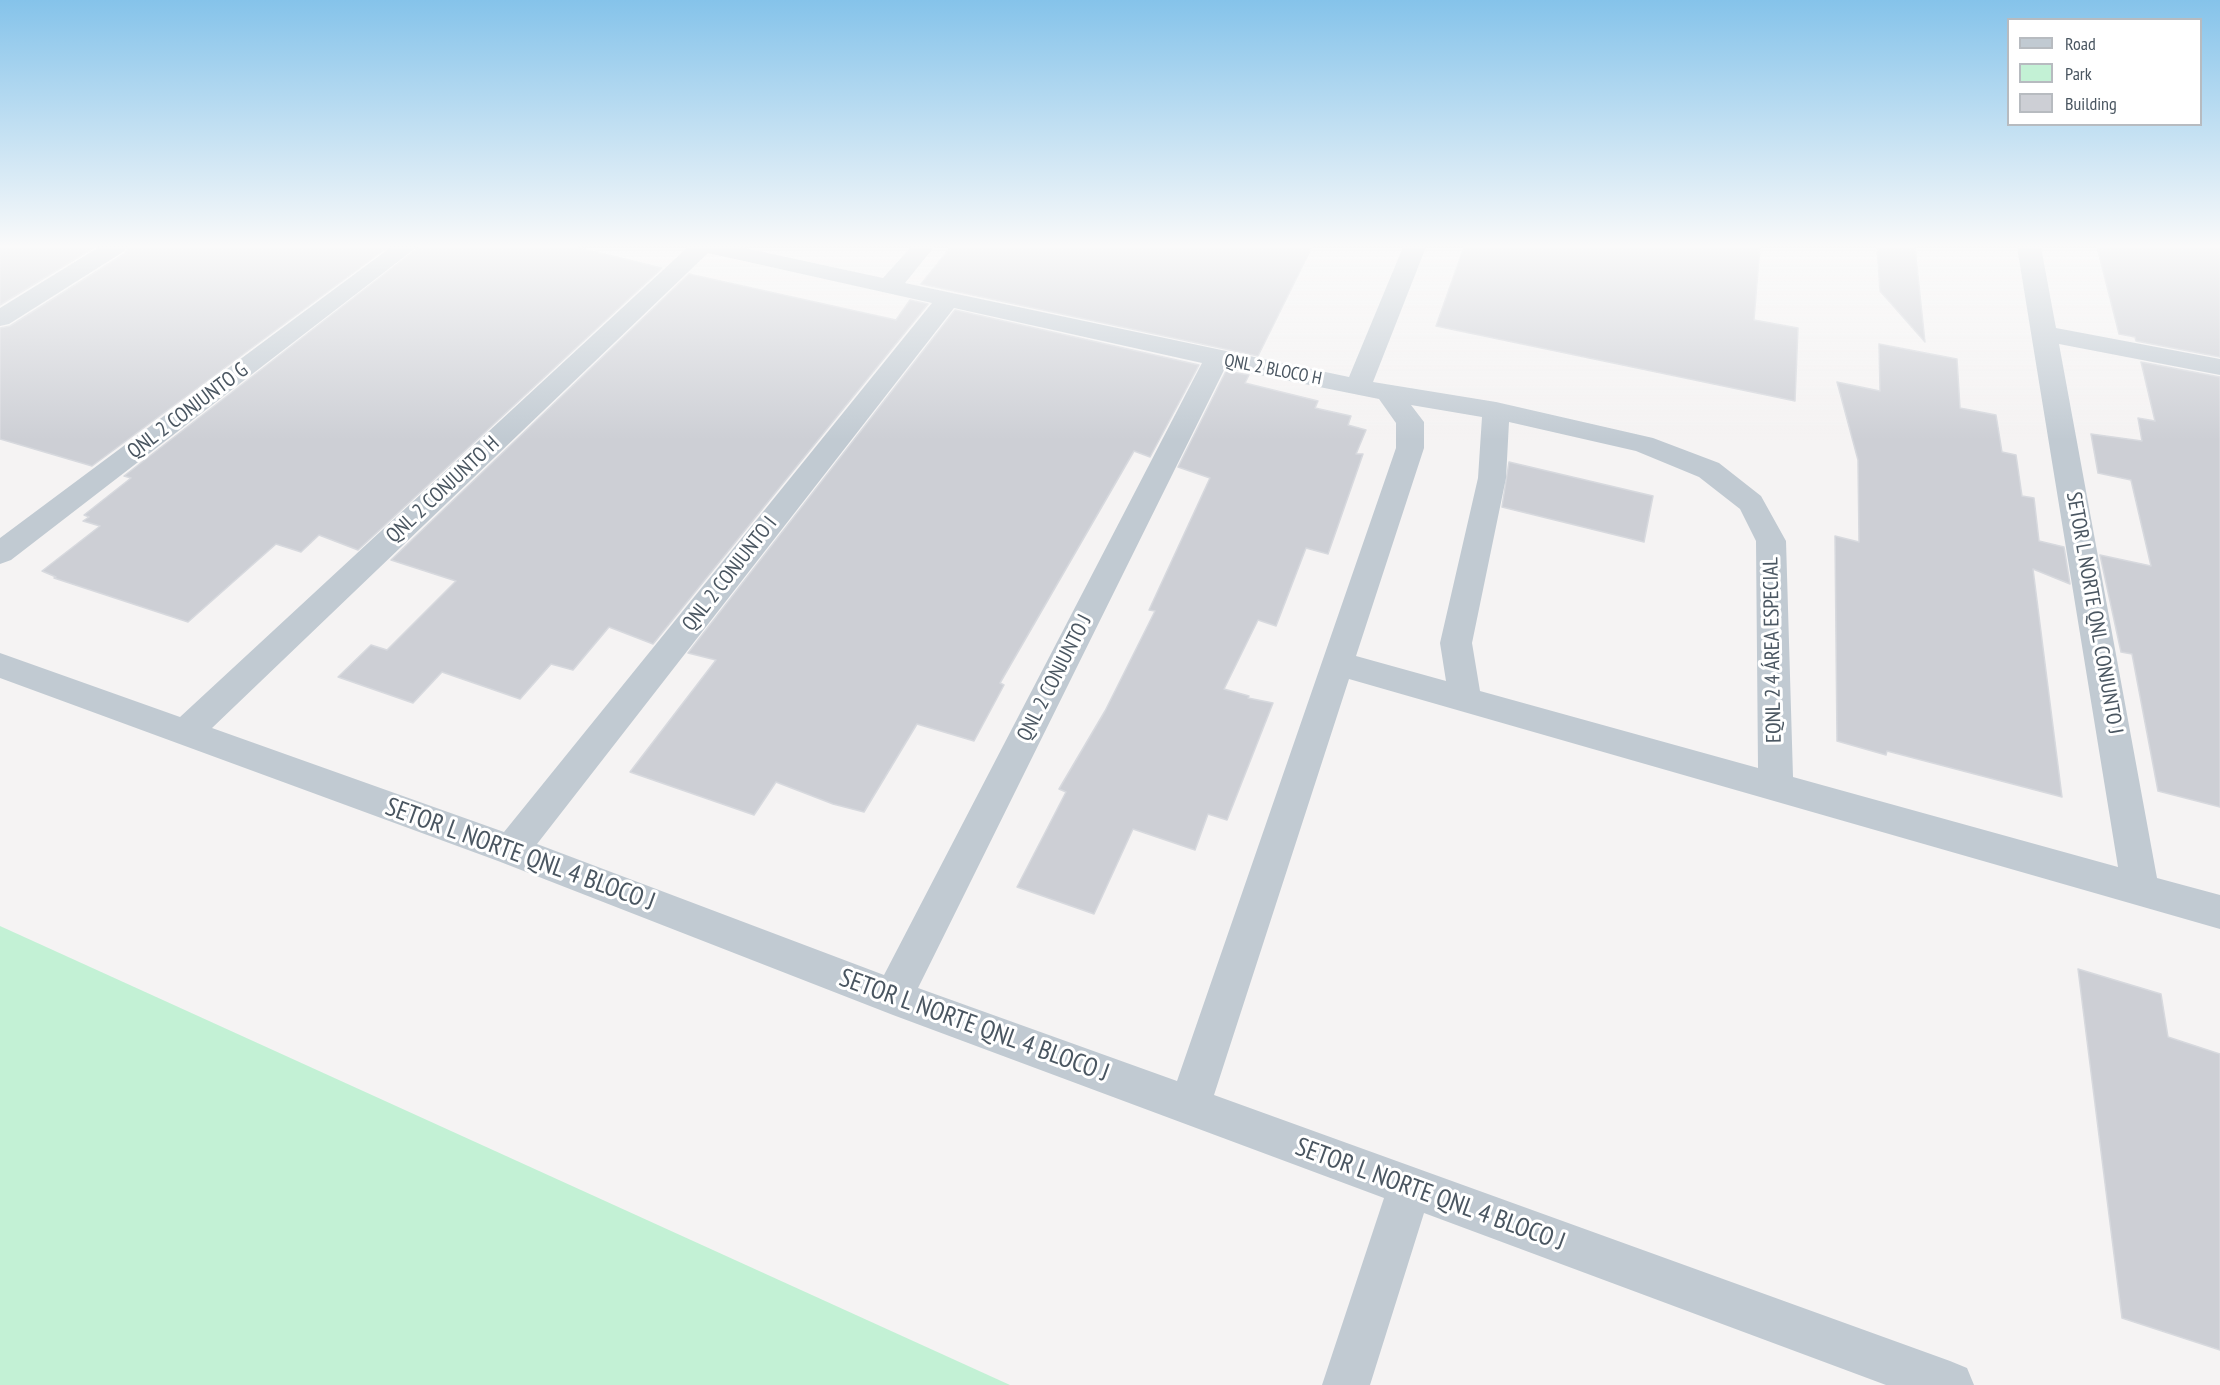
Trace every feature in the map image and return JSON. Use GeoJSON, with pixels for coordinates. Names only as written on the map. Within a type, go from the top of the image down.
{"type":"FeatureCollection","features":[{"type":"Feature","properties":{"kind":"street","name":"QNL 2 CONJUNTO G"},"geometry":{"type":"LineString","coordinates":[[0,553],[319,312]]}},
{"type":"Feature","properties":{"kind":"street","name":"QNL 2 CONJUNTO H"},"geometry":{"type":"LineString","coordinates":[[184,732],[632,312]]}},
{"type":"Feature","properties":{"kind":"street","name":"QNL 2 CONJUNTO I"},"geometry":{"type":"LineString","coordinates":[[510,850],[938,312]]}},
{"type":"Feature","properties":{"kind":"street","name":"QNL 2 BLOCO H"},"geometry":{"type":"LineString","coordinates":[[1009,312],[1217,359],[1388,393]]}},
{"type":"Feature","properties":{"kind":"street"},"geometry":{"type":"LineString","coordinates":[[1358,387],[1389,312]]}},
{"type":"Feature","properties":{"kind":"street","name":"SETOR L NORTE QNL CONJUNTO J"},"geometry":{"type":"LineString","coordinates":[[2042,312],[2141,891]]}},
{"type":"Feature","properties":{"kind":"street"},"geometry":{"type":"LineString","coordinates":[[2046,334],[2220,367]]}},
{"type":"Feature","properties":{"kind":"street","name":"QNL 2 CONJUNTO J"},"geometry":{"type":"LineString","coordinates":[[893,997],[1217,359]]}},
{"type":"Feature","properties":{"kind":"street"},"geometry":{"type":"LineString","coordinates":[[1189,1106],[1410,448],[1410,423],[1388,393]]}},
{"type":"Feature","properties":{"kind":"street","name":"EQNL 2 4 ÁREA ESPECIAL"},"geometry":{"type":"LineString","coordinates":[[1388,393],[1496,411],[1643,444],[1708,470],[1751,503],[1771,541],[1776,788]]}},
{"type":"Feature","properties":{"kind":"street"},"geometry":{"type":"LineString","coordinates":[[1465,700],[1456,643],[1492,478],[1496,411]]}},
{"type":"Feature","properties":{"kind":"street"},"geometry":{"type":"LineString","coordinates":[[1339,664],[2220,912]]}},
{"type":"Feature","properties":{"kind":"street","name":"SETOR L NORTE QNL 4 BLOCO J"},"geometry":{"type":"LineString","coordinates":[[0,665],[510,850],[893,997],[1950,1385]]}},
{"type":"Feature","properties":{"kind":"street"},"geometry":{"type":"LineString","coordinates":[[1346,1385],[1410,1187]]}},
{"type":"Feature","properties":{"kind":"green space"},"geometry":{"type":"Polygon","coordinates":[[[0,926],[1010,1385],[0,1385],[0,926]]]}},
{"type":"Feature","properties":{"kind":"building"},"geometry":{"type":"Polygon","coordinates":[[[33,312],[301,312],[92,466],[0,439],[0,328],[10,326],[33,312]]]}},
{"type":"Feature","properties":{"kind":"building"},"geometry":{"type":"Polygon","coordinates":[[[336,312],[615,312],[358,550],[319,535],[301,552],[276,544],[188,622],[54,578],[56,577],[42,571],[100,526],[83,521],[89,517],[84,515],[131,478],[124,476],[336,312]]]}},
{"type":"Feature","properties":{"kind":"building"},"geometry":{"type":"Polygon","coordinates":[[[650,312],[858,312],[896,320],[902,312],[922,312],[653,644],[609,627],[573,670],[551,664],[520,699],[442,672],[413,703],[338,677],[371,645],[387,650],[456,581],[391,560],[650,312]]]}},
{"type":"Feature","properties":{"kind":"building"},"geometry":{"type":"Polygon","coordinates":[[[954,312],[962,312],[1199,365],[1150,457],[1134,451],[1000,683],[1004,685],[974,741],[917,724],[864,812],[833,804],[776,782],[754,815],[630,772],[716,660],[688,653],[954,312]]]}},
{"type":"Feature","properties":{"kind":"building"},"geometry":{"type":"Polygon","coordinates":[[[1050,312],[1280,312],[1258,356],[1050,312]]]}},
{"type":"Feature","properties":{"kind":"building"},"geometry":{"type":"Polygon","coordinates":[[[1441,312],[1755,312],[1754,320],[1798,328],[1795,401],[1436,326],[1441,312]]]}},
{"type":"Feature","properties":{"kind":"building"},"geometry":{"type":"Polygon","coordinates":[[[1898,312],[1922,312],[1925,342],[1898,312]]]}},
{"type":"Feature","properties":{"kind":"building"},"geometry":{"type":"Polygon","coordinates":[[[2113,312],[2220,312],[2220,357],[2136,341],[2135,337],[2119,334],[2113,312]]]}},
{"type":"Feature","properties":{"kind":"building"},"geometry":{"type":"Polygon","coordinates":[[[1879,344],[1957,359],[1960,408],[1996,415],[2002,452],[2016,455],[2022,496],[2034,498],[2039,541],[2064,547],[2070,584],[2033,569],[2062,797],[1887,751],[1886,755],[1837,741],[1835,536],[1859,542],[1858,460],[1837,382],[1880,391],[1879,344]]]}},
{"type":"Feature","properties":{"kind":"building"},"geometry":{"type":"Polygon","coordinates":[[[2141,362],[2220,377],[2220,807],[2158,791],[2132,654],[2121,652],[2100,555],[2151,566],[2131,480],[2098,473],[2091,434],[2142,441],[2138,418],[2155,421],[2141,362]]]}},
{"type":"Feature","properties":{"kind":"building"},"geometry":{"type":"Polygon","coordinates":[[[1226,371],[1249,375],[1245,383],[1318,401],[1315,408],[1351,416],[1348,425],[1366,430],[1356,454],[1363,454],[1328,554],[1306,548],[1276,626],[1258,620],[1224,689],[1249,696],[1248,698],[1273,703],[1227,820],[1208,814],[1195,850],[1133,829],[1094,914],[1017,887],[1066,792],[1059,789],[1105,711],[1155,611],[1149,610],[1210,478],[1178,467],[1226,371]]]}},
{"type":"Feature","properties":{"kind":"building"},"geometry":{"type":"Polygon","coordinates":[[[1509,462],[1653,496],[1644,542],[1502,507],[1509,462]]]}},
{"type":"Feature","properties":{"kind":"building"},"geometry":{"type":"Polygon","coordinates":[[[2078,969],[2161,994],[2168,1037],[2220,1054],[2220,1350],[2122,1318],[2078,969]]]}}]}
